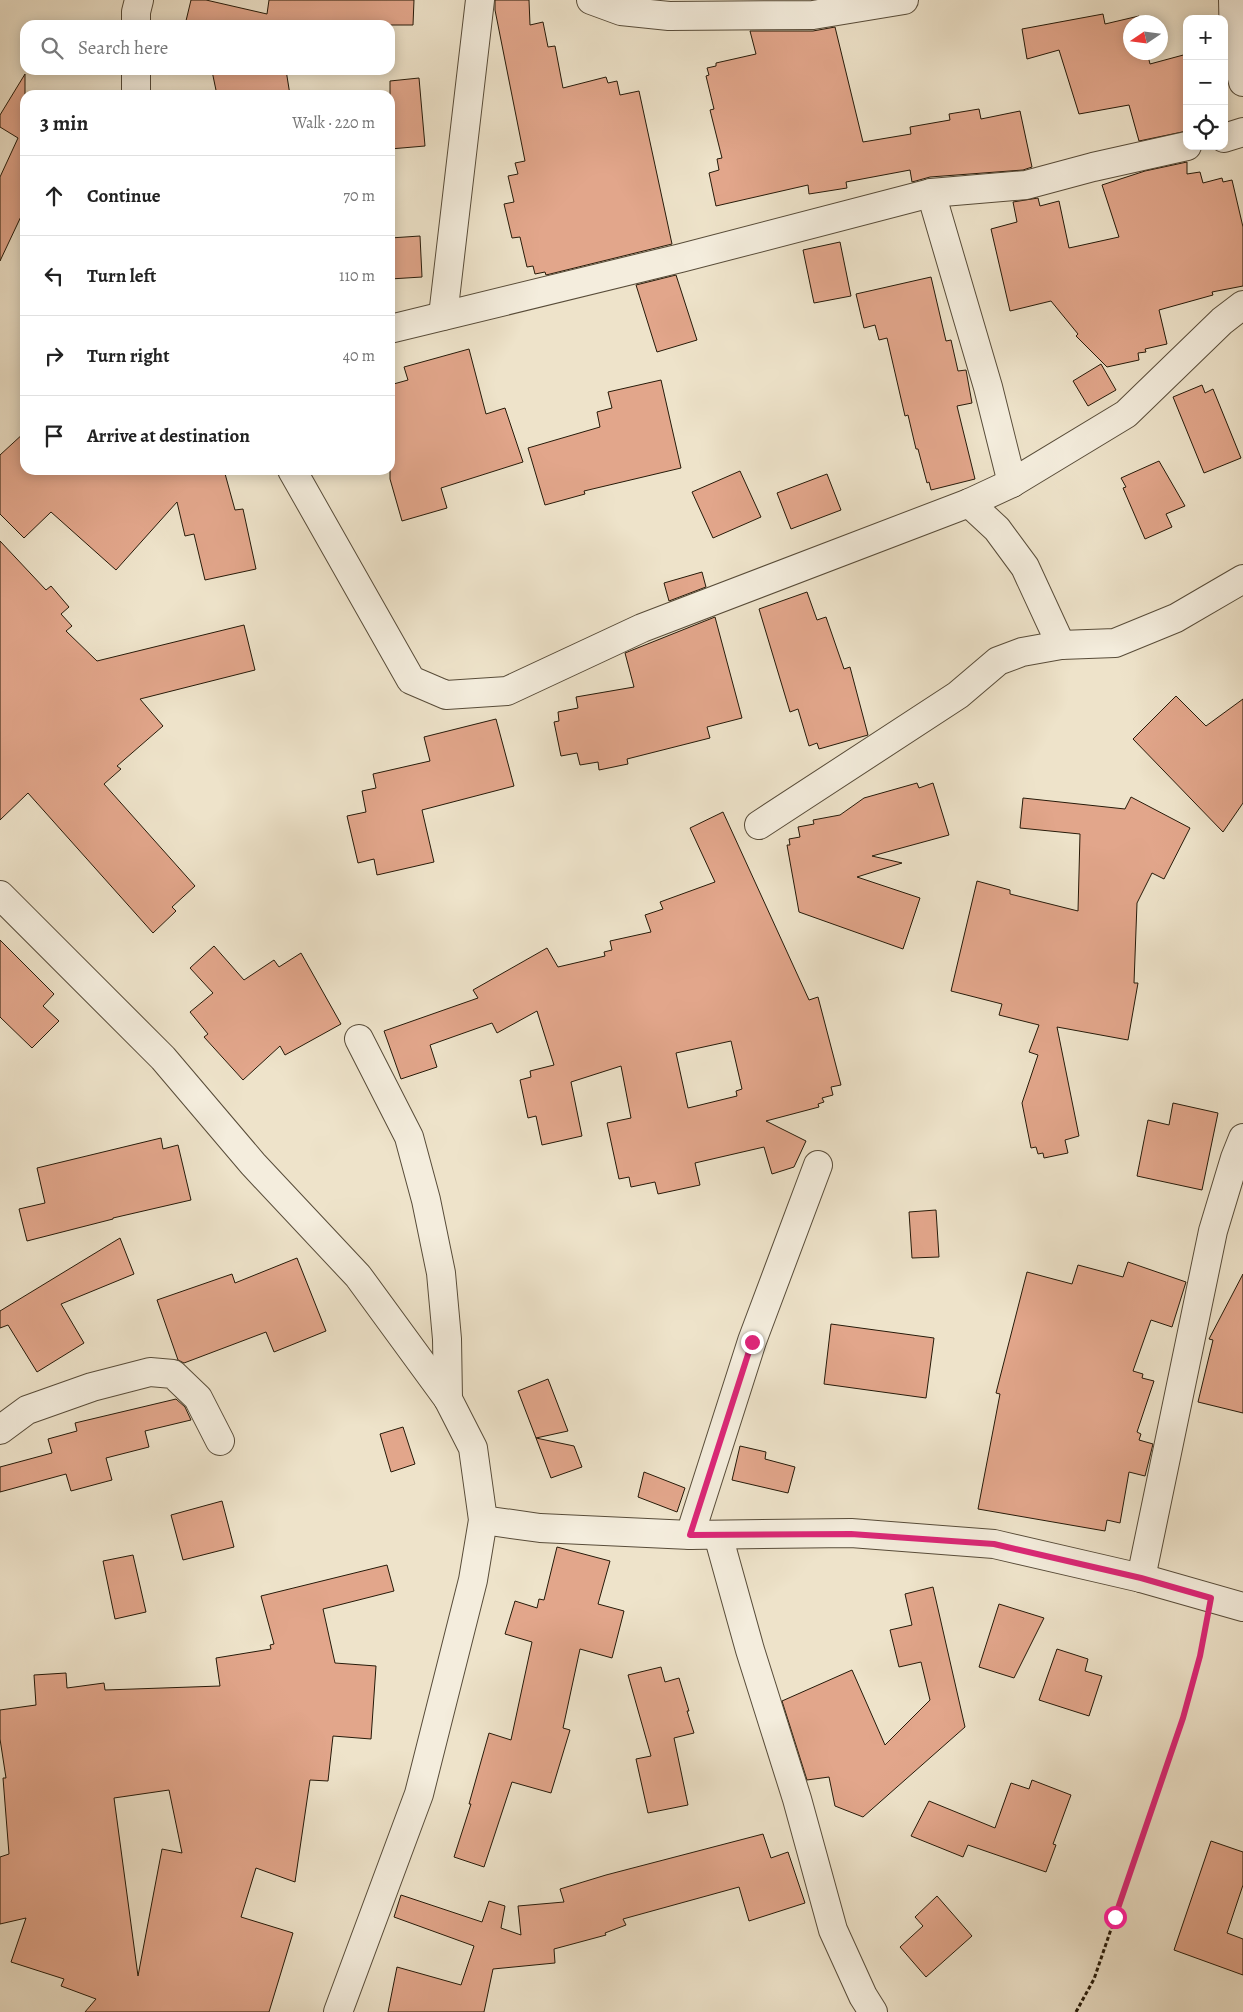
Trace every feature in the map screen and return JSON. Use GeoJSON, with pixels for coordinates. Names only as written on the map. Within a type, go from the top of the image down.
{"type":"FeatureCollection","features":[{"type":"Feature","properties":{"kind":"street"},"geometry":{"type":"LineString","coordinates":[[136,20],[139,0]]}},
{"type":"Feature","properties":{"kind":"street"},"geometry":{"type":"LineString","coordinates":[[443,316],[480,0]]}},
{"type":"Feature","properties":{"kind":"street"},"geometry":{"type":"LineString","coordinates":[[591,0],[621,11],[678,16],[813,15],[904,0]]}},
{"type":"Feature","properties":{"kind":"street"},"geometry":{"type":"LineString","coordinates":[[1233,0],[1234,45],[1243,82]]}},
{"type":"Feature","properties":{"kind":"street"},"geometry":{"type":"LineString","coordinates":[[136,75],[136,90]]}},
{"type":"Feature","properties":{"kind":"street"},"geometry":{"type":"LineString","coordinates":[[1228,137],[1243,132]]}},
{"type":"Feature","properties":{"kind":"street"},"geometry":{"type":"LineString","coordinates":[[395,328],[680,258],[931,193],[1026,185],[1093,167],[1183,147]]}},
{"type":"Feature","properties":{"kind":"street"},"geometry":{"type":"LineString","coordinates":[[931,193],[988,387],[1012,483]]}},
{"type":"Feature","properties":{"kind":"street"},"geometry":{"type":"LineString","coordinates":[[295,475],[411,680],[446,696],[507,691],[642,628],[969,503],[1012,483],[1126,414],[1222,321],[1243,305]]}},
{"type":"Feature","properties":{"kind":"street"},"geometry":{"type":"LineString","coordinates":[[969,503],[997,529],[1025,567],[1061,646]]}},
{"type":"Feature","properties":{"kind":"street"},"geometry":{"type":"LineString","coordinates":[[759,825],[958,695],[998,661],[1022,652],[1061,646],[1114,643],[1176,618],[1243,580]]}},
{"type":"Feature","properties":{"kind":"street"},"geometry":{"type":"LineString","coordinates":[[0,895],[162,1058],[253,1164],[358,1276],[448,1400],[473,1448],[483,1520],[473,1580],[419,1794],[338,2012]]}},
{"type":"Feature","properties":{"kind":"street"},"geometry":{"type":"LineString","coordinates":[[359,1039],[409,1137],[426,1200],[441,1273],[447,1339],[448,1400]]}},
{"type":"Feature","properties":{"kind":"street"},"geometry":{"type":"LineString","coordinates":[[1141,1578],[1213,1231],[1234,1158],[1243,1138]]}},
{"type":"Feature","properties":{"kind":"street"},"geometry":{"type":"LineString","coordinates":[[690,1535],[752,1342],[818,1165]]}},
{"type":"Feature","properties":{"kind":"street"},"geometry":{"type":"LineString","coordinates":[[0,1430],[27,1410],[92,1387],[150,1372],[173,1374],[198,1398],[220,1441]]}},
{"type":"Feature","properties":{"kind":"street"},"geometry":{"type":"LineString","coordinates":[[483,1520],[540,1528],[690,1535],[851,1534],[994,1544],[1141,1578],[1243,1607]]}},
{"type":"Feature","properties":{"kind":"street"},"geometry":{"type":"LineString","coordinates":[[718,1535],[750,1650],[797,1799],[833,1930],[863,1996],[873,2012]]}},
{"type":"Feature","properties":{"kind":"path"},"geometry":{"type":"LineString","coordinates":[[1076,2012],[1094,1979],[1183,1718],[1200,1656],[1211,1598]]}},
{"type":"Feature","properties":{"kind":"building"},"geometry":{"type":"Polygon","coordinates":[[[191,0],[206,0],[267,14],[269,0],[414,0],[413,25],[395,25],[395,20],[186,20],[191,0]]]}},
{"type":"Feature","properties":{"kind":"building"},"geometry":{"type":"Polygon","coordinates":[[[495,0],[529,0],[530,25],[543,22],[548,47],[555,46],[563,88],[606,77],[608,83],[617,81],[620,95],[639,91],[672,244],[546,275],[545,272],[535,274],[533,266],[527,267],[520,237],[512,238],[504,204],[514,202],[508,176],[518,174],[515,163],[525,161],[495,10],[495,0]]]}},
{"type":"Feature","properties":{"kind":"building"},"geometry":{"type":"Polygon","coordinates":[[[1103,14],[1105,24],[1123,20],[1123,60],[1149,60],[1150,64],[1183,55],[1183,132],[1139,141],[1129,105],[1079,114],[1059,50],[1027,59],[1022,29],[1103,14]]]}},
{"type":"Feature","properties":{"kind":"building"},"geometry":{"type":"Polygon","coordinates":[[[835,27],[863,142],[911,134],[910,127],[950,120],[949,114],[979,109],[981,119],[1020,111],[1032,167],[1023,170],[930,177],[912,182],[910,170],[846,182],[847,188],[809,194],[808,185],[716,206],[709,173],[719,170],[717,159],[722,158],[710,110],[714,109],[706,76],[709,75],[707,68],[716,66],[716,63],[756,54],[750,31],[813,31],[835,27]]]}},
{"type":"Feature","properties":{"kind":"building"},"geometry":{"type":"Polygon","coordinates":[[[25,75],[25,90],[20,90],[20,219],[0,261],[0,177],[18,138],[0,127],[0,115],[25,75]]]}},
{"type":"Feature","properties":{"kind":"building"},"geometry":{"type":"Polygon","coordinates":[[[213,75],[287,75],[289,90],[216,90],[213,75]]]}},
{"type":"Feature","properties":{"kind":"building"},"geometry":{"type":"Polygon","coordinates":[[[419,78],[425,146],[395,149],[395,90],[390,90],[390,81],[419,78]]]}},
{"type":"Feature","properties":{"kind":"building"},"geometry":{"type":"Polygon","coordinates":[[[1187,162],[1187,174],[1200,172],[1203,183],[1222,178],[1223,182],[1232,180],[1243,227],[1243,286],[1212,292],[1213,295],[1159,310],[1167,344],[1145,349],[1146,352],[1138,353],[1139,360],[1107,367],[1076,336],[1078,334],[1051,301],[1010,311],[991,229],[1017,222],[1013,202],[1038,198],[1040,206],[1059,201],[1069,248],[1119,237],[1102,185],[1145,171],[1187,162]]]}},
{"type":"Feature","properties":{"kind":"building"},"geometry":{"type":"Polygon","coordinates":[[[420,236],[422,277],[395,279],[395,238],[420,236]]]}},
{"type":"Feature","properties":{"kind":"building"},"geometry":{"type":"Polygon","coordinates":[[[840,242],[851,296],[814,303],[803,250],[840,242]]]}},
{"type":"Feature","properties":{"kind":"building"},"geometry":{"type":"Polygon","coordinates":[[[676,275],[697,340],[657,352],[636,285],[676,275]]]}},
{"type":"Feature","properties":{"kind":"building"},"geometry":{"type":"Polygon","coordinates":[[[931,277],[946,341],[951,340],[958,371],[966,370],[972,403],[957,406],[975,479],[931,490],[929,482],[927,483],[918,449],[916,449],[908,415],[905,416],[887,338],[879,340],[875,325],[864,328],[856,294],[931,277]]]}},
{"type":"Feature","properties":{"kind":"building"},"geometry":{"type":"Polygon","coordinates":[[[469,349],[486,414],[505,408],[523,462],[441,488],[447,508],[402,521],[390,475],[395,475],[395,384],[408,380],[404,367],[469,349]]]}},
{"type":"Feature","properties":{"kind":"building"},"geometry":{"type":"Polygon","coordinates":[[[1101,364],[1116,390],[1088,406],[1073,381],[1101,364]]]}},
{"type":"Feature","properties":{"kind":"building"},"geometry":{"type":"Polygon","coordinates":[[[661,380],[681,468],[584,491],[585,494],[545,505],[528,448],[600,427],[597,412],[612,408],[608,392],[661,380]]]}},
{"type":"Feature","properties":{"kind":"building"},"geometry":{"type":"Polygon","coordinates":[[[1202,385],[1205,393],[1213,389],[1241,458],[1204,473],[1173,397],[1202,385]]]}},
{"type":"Feature","properties":{"kind":"building"},"geometry":{"type":"Polygon","coordinates":[[[20,437],[20,475],[225,475],[235,510],[243,509],[256,569],[205,580],[194,534],[185,536],[177,502],[116,570],[51,512],[24,538],[0,514],[0,455],[20,437]]]}},
{"type":"Feature","properties":{"kind":"building"},"geometry":{"type":"Polygon","coordinates":[[[1159,461],[1185,506],[1166,514],[1172,527],[1145,539],[1123,488],[1126,487],[1121,478],[1159,461]]]}},
{"type":"Feature","properties":{"kind":"building"},"geometry":{"type":"Polygon","coordinates":[[[740,471],[761,517],[713,538],[692,492],[740,471]]]}},
{"type":"Feature","properties":{"kind":"building"},"geometry":{"type":"Polygon","coordinates":[[[827,474],[841,510],[791,529],[777,493],[827,474]]]}},
{"type":"Feature","properties":{"kind":"building"},"geometry":{"type":"Polygon","coordinates":[[[0,541],[46,590],[51,586],[69,607],[61,614],[72,626],[66,631],[97,661],[244,625],[255,670],[140,699],[163,726],[117,766],[121,769],[104,784],[195,886],[172,907],[176,911],[153,933],[28,793],[0,820],[0,541]]]}},
{"type":"Feature","properties":{"kind":"building"},"geometry":{"type":"Polygon","coordinates":[[[702,572],[706,587],[669,601],[664,583],[702,572]]]}},
{"type":"Feature","properties":{"kind":"building"},"geometry":{"type":"Polygon","coordinates":[[[807,592],[817,620],[826,617],[844,669],[850,667],[868,735],[819,749],[817,743],[809,746],[798,709],[790,712],[759,609],[807,592]]]}},
{"type":"Feature","properties":{"kind":"building"},"geometry":{"type":"Polygon","coordinates":[[[715,617],[742,718],[707,727],[710,738],[627,759],[628,764],[599,770],[598,762],[580,765],[577,753],[561,756],[554,722],[559,721],[558,712],[578,708],[576,697],[634,687],[625,653],[715,617]]]}},
{"type":"Feature","properties":{"kind":"building"},"geometry":{"type":"Polygon","coordinates":[[[1176,696],[1206,726],[1243,699],[1243,803],[1223,832],[1133,739],[1176,696]]]}},
{"type":"Feature","properties":{"kind":"building"},"geometry":{"type":"Polygon","coordinates":[[[496,719],[514,786],[422,810],[434,862],[377,875],[374,859],[358,863],[347,816],[366,812],[362,791],[376,788],[373,774],[430,761],[424,737],[496,719]]]}},
{"type":"Feature","properties":{"kind":"building"},"geometry":{"type":"Polygon","coordinates":[[[917,783],[919,788],[933,783],[949,835],[872,856],[902,863],[857,877],[920,898],[903,949],[799,912],[787,845],[790,845],[789,839],[800,837],[798,827],[814,824],[813,820],[840,815],[864,798],[917,783]]]}},
{"type":"Feature","properties":{"kind":"building"},"geometry":{"type":"Polygon","coordinates":[[[1131,797],[1190,828],[1164,879],[1152,873],[1137,903],[1134,983],[1138,983],[1128,1040],[1057,1027],[1079,1136],[1065,1140],[1068,1153],[1044,1158],[1043,1153],[1038,1154],[1036,1147],[1031,1148],[1022,1103],[1038,1055],[1029,1052],[1039,1025],[999,1015],[1002,1004],[951,991],[977,881],[1010,890],[1010,894],[1078,911],[1080,834],[1020,828],[1023,798],[1125,809],[1131,797]]]}},
{"type":"Feature","properties":{"kind":"building"},"geometry":{"type":"Polygon","coordinates":[[[723,812],[809,1000],[818,997],[841,1085],[831,1087],[833,1095],[822,1098],[824,1102],[818,1104],[819,1107],[766,1121],[806,1141],[794,1167],[772,1174],[764,1147],[695,1163],[700,1185],[658,1194],[655,1182],[631,1187],[629,1177],[619,1179],[607,1123],[631,1118],[621,1066],[571,1082],[582,1136],[542,1145],[536,1116],[528,1118],[520,1080],[531,1077],[530,1071],[554,1065],[537,1011],[497,1033],[492,1023],[430,1045],[437,1067],[401,1079],[384,1031],[478,998],[473,990],[547,948],[558,967],[605,956],[604,952],[612,950],[610,941],[651,932],[645,915],[663,909],[660,902],[715,882],[690,828],[723,812]],[[731,1041],[676,1053],[688,1108],[737,1096],[736,1091],[742,1089],[731,1041]]]}},
{"type":"Feature","properties":{"kind":"building"},"geometry":{"type":"Polygon","coordinates":[[[0,940],[54,994],[43,1006],[59,1021],[32,1048],[0,1017],[0,940]]]}},
{"type":"Feature","properties":{"kind":"building"},"geometry":{"type":"Polygon","coordinates":[[[214,946],[244,980],[274,960],[279,967],[301,953],[341,1024],[285,1055],[280,1046],[243,1080],[204,1037],[208,1034],[190,1012],[213,993],[190,968],[214,946]]]}},
{"type":"Feature","properties":{"kind":"building"},"geometry":{"type":"Polygon","coordinates":[[[1173,1103],[1218,1113],[1202,1190],[1137,1176],[1148,1120],[1169,1125],[1173,1103]]]}},
{"type":"Feature","properties":{"kind":"building"},"geometry":{"type":"Polygon","coordinates":[[[161,1138],[163,1149],[178,1145],[191,1200],[27,1241],[19,1209],[45,1203],[37,1168],[161,1138]]]}},
{"type":"Feature","properties":{"kind":"building"},"geometry":{"type":"Polygon","coordinates":[[[936,1210],[939,1257],[912,1258],[909,1212],[936,1210]]]}},
{"type":"Feature","properties":{"kind":"building"},"geometry":{"type":"Polygon","coordinates":[[[120,1238],[134,1274],[61,1304],[84,1343],[37,1372],[8,1325],[0,1328],[0,1311],[120,1238]]]}},
{"type":"Feature","properties":{"kind":"building"},"geometry":{"type":"Polygon","coordinates":[[[297,1258],[326,1331],[274,1352],[266,1332],[184,1363],[178,1360],[157,1300],[232,1274],[235,1283],[297,1258]]]}},
{"type":"Feature","properties":{"kind":"building"},"geometry":{"type":"Polygon","coordinates":[[[1128,1262],[1186,1282],[1172,1327],[1151,1320],[1133,1371],[1143,1374],[1142,1378],[1154,1381],[1137,1432],[1141,1434],[1139,1440],[1153,1444],[1145,1476],[1129,1472],[1120,1523],[1107,1520],[1105,1531],[978,1509],[1000,1394],[996,1393],[1027,1272],[1072,1284],[1078,1265],[1123,1277],[1128,1262]]]}},
{"type":"Feature","properties":{"kind":"building"},"geometry":{"type":"Polygon","coordinates":[[[1243,1274],[1243,1413],[1198,1402],[1213,1340],[1209,1339],[1243,1274]]]}},
{"type":"Feature","properties":{"kind":"building"},"geometry":{"type":"Polygon","coordinates":[[[831,1324],[934,1338],[926,1398],[824,1384],[831,1324]]]}},
{"type":"Feature","properties":{"kind":"building"},"geometry":{"type":"Polygon","coordinates":[[[548,1379],[568,1431],[536,1438],[518,1391],[548,1379]]]}},
{"type":"Feature","properties":{"kind":"building"},"geometry":{"type":"Polygon","coordinates":[[[176,1399],[185,1407],[191,1420],[145,1431],[149,1447],[106,1458],[112,1480],[71,1491],[66,1474],[0,1492],[0,1467],[52,1453],[48,1439],[77,1431],[75,1423],[176,1399]]]}},
{"type":"Feature","properties":{"kind":"building"},"geometry":{"type":"Polygon","coordinates":[[[403,1427],[415,1464],[391,1472],[380,1434],[403,1427]]]}},
{"type":"Feature","properties":{"kind":"building"},"geometry":{"type":"Polygon","coordinates":[[[536,1438],[574,1446],[582,1467],[551,1478],[536,1438]]]}},
{"type":"Feature","properties":{"kind":"building"},"geometry":{"type":"Polygon","coordinates":[[[740,1446],[766,1452],[765,1459],[795,1467],[788,1493],[732,1480],[740,1446]]]}},
{"type":"Feature","properties":{"kind":"building"},"geometry":{"type":"Polygon","coordinates":[[[644,1472],[685,1488],[677,1512],[638,1497],[644,1472]]]}},
{"type":"Feature","properties":{"kind":"building"},"geometry":{"type":"Polygon","coordinates":[[[222,1501],[234,1547],[183,1560],[171,1515],[222,1501]]]}},
{"type":"Feature","properties":{"kind":"building"},"geometry":{"type":"Polygon","coordinates":[[[557,1547],[610,1561],[598,1604],[624,1611],[612,1658],[580,1649],[563,1728],[570,1730],[551,1793],[512,1782],[484,1867],[454,1857],[471,1804],[469,1804],[489,1733],[511,1740],[532,1642],[505,1634],[515,1601],[537,1608],[539,1599],[544,1600],[557,1547]]]}},
{"type":"Feature","properties":{"kind":"building"},"geometry":{"type":"Polygon","coordinates":[[[133,1555],[146,1612],[115,1619],[103,1561],[133,1555]]]}},
{"type":"Feature","properties":{"kind":"building"},"geometry":{"type":"Polygon","coordinates":[[[387,1565],[394,1591],[323,1609],[335,1663],[376,1666],[371,1739],[333,1736],[328,1781],[310,1780],[295,1882],[256,1868],[241,1917],[293,1933],[269,2012],[85,2012],[96,1999],[61,1986],[64,1979],[11,1962],[26,1918],[0,1924],[0,1857],[9,1854],[3,1778],[6,1778],[0,1739],[0,1710],[36,1705],[34,1675],[66,1673],[67,1688],[104,1683],[105,1690],[220,1686],[216,1658],[271,1649],[270,1645],[274,1644],[261,1596],[387,1565]],[[169,1790],[114,1798],[138,1976],[162,1849],[182,1853],[169,1790]]]}},
{"type":"Feature","properties":{"kind":"building"},"geometry":{"type":"Polygon","coordinates":[[[933,1587],[965,1727],[863,1817],[835,1806],[829,1777],[807,1780],[782,1701],[852,1670],[885,1745],[930,1700],[921,1662],[899,1667],[890,1630],[912,1625],[905,1594],[933,1587]]]}},
{"type":"Feature","properties":{"kind":"building"},"geometry":{"type":"Polygon","coordinates":[[[999,1604],[1044,1618],[1014,1678],[979,1667],[999,1604]]]}},
{"type":"Feature","properties":{"kind":"building"},"geometry":{"type":"Polygon","coordinates":[[[1057,1649],[1088,1659],[1085,1671],[1102,1676],[1089,1716],[1039,1700],[1057,1649]]]}},
{"type":"Feature","properties":{"kind":"building"},"geometry":{"type":"Polygon","coordinates":[[[661,1667],[665,1682],[679,1678],[694,1733],[674,1738],[688,1805],[648,1813],[636,1759],[651,1756],[628,1675],[661,1667]]]}},
{"type":"Feature","properties":{"kind":"building"},"geometry":{"type":"Polygon","coordinates":[[[1032,1780],[1071,1795],[1053,1844],[1056,1845],[1046,1872],[968,1845],[963,1857],[911,1836],[929,1801],[995,1828],[1011,1783],[1029,1789],[1032,1780]]]}},
{"type":"Feature","properties":{"kind":"building"},"geometry":{"type":"Polygon","coordinates":[[[763,1834],[771,1858],[788,1852],[805,1903],[749,1921],[739,1887],[623,1919],[626,1925],[605,1933],[606,1935],[554,1949],[555,1963],[493,1969],[484,2012],[388,2012],[397,1967],[461,1985],[474,1946],[394,1917],[401,1895],[482,1922],[489,1901],[505,1906],[501,1928],[521,1935],[518,1906],[564,1902],[560,1889],[763,1834]]]}},
{"type":"Feature","properties":{"kind":"building"},"geometry":{"type":"Polygon","coordinates":[[[1211,1841],[1243,1852],[1243,1885],[1227,1933],[1243,1939],[1243,1975],[1174,1950],[1211,1841]]]}},
{"type":"Feature","properties":{"kind":"building"},"geometry":{"type":"Polygon","coordinates":[[[937,1896],[972,1936],[926,1977],[900,1947],[923,1926],[915,1917],[937,1896]]]}},
{"type":"Feature","properties":{"kind":"route"},"geometry":{"type":"LineString","coordinates":[[752,1342],[690,1535],[851,1534],[994,1544],[1141,1578],[1211,1598],[1200,1656],[1183,1718],[1115,1917]]}}]}
